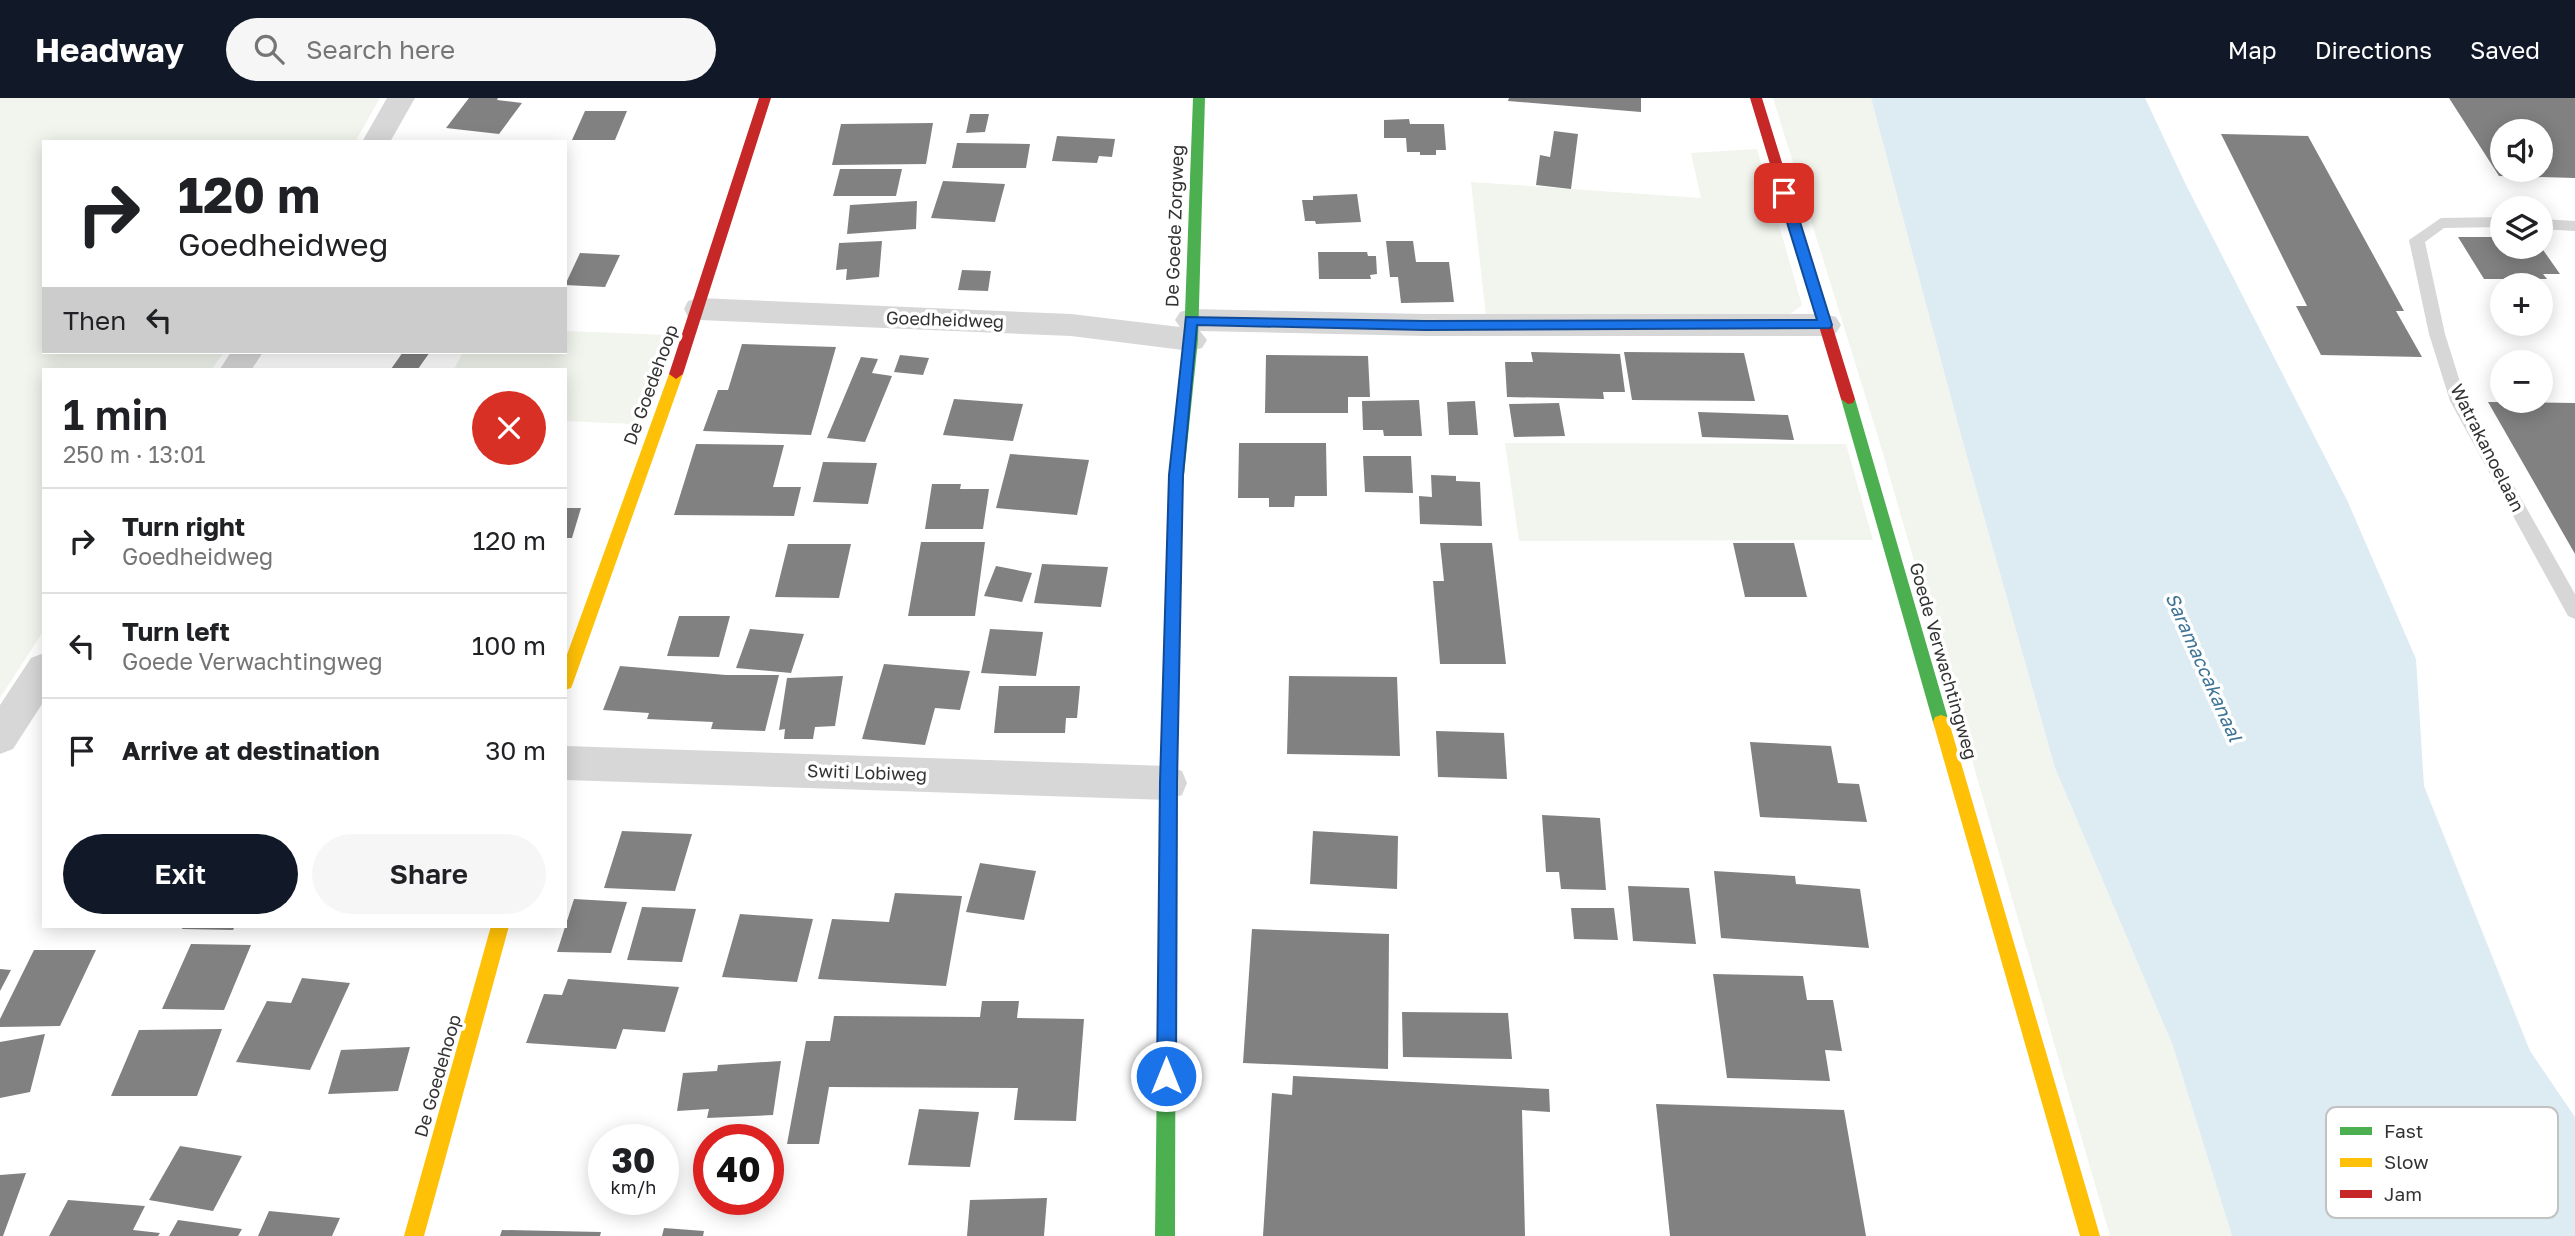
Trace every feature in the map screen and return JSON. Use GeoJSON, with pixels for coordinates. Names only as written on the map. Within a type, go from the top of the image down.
{"type":"FeatureCollection","features":[{"type":"Feature","properties":{"kind":"street"},"geometry":{"type":"LineString","coordinates":[[377,140],[401,98]]}},
{"type":"Feature","properties":{"kind":"street","name":"De Goedehoop"},"geometry":{"type":"LineString","coordinates":[[567,676],[699,309],[765,98]]}},
{"type":"Feature","properties":{"kind":"street","name":"De Goede Zorgweg"},"geometry":{"type":"LineString","coordinates":[[1165,1236],[1168,783],[1176,475],[1191,330],[1199,98]]}},
{"type":"Feature","properties":{"kind":"street","name":"Goede Verwachtingweg"},"geometry":{"type":"LineString","coordinates":[[1756,98],[1825,325],[2090,1236]]}},
{"type":"Feature","properties":{"kind":"street","name":"Goedheidweg"},"geometry":{"type":"LineString","coordinates":[[699,309],[1191,330],[1425,326],[1825,325]]}},
{"type":"Feature","properties":{"kind":"street"},"geometry":{"type":"LineString","coordinates":[[0,737],[42,672]]}},
{"type":"Feature","properties":{"kind":"street","name":"Switi Lobiweg"},"geometry":{"type":"LineString","coordinates":[[567,763],[1168,783]]}},
{"type":"Feature","properties":{"kind":"street","name":"De Goedehoop"},"geometry":{"type":"LineString","coordinates":[[414,1236],[499,928]]}},
{"type":"Feature","properties":{"kind":"lane","name":"Watrakanoelaan"},"geometry":{"type":"LineString","coordinates":[[2490,222],[2441,223],[2417,240],[2437,334],[2458,401],[2575,611]]}},
{"type":"Feature","properties":{"kind":"lane"},"geometry":{"type":"LineString","coordinates":[[2553,225],[2575,226]]}},
{"type":"Feature","properties":{"kind":"shaded area"},"geometry":{"type":"Polygon","coordinates":[[[0,98],[380,98],[356,140],[42,140],[42,354],[223,354],[213,368],[42,368],[42,633],[0,698],[0,98]]]}},
{"type":"Feature","properties":{"kind":"shaded area"},"geometry":{"type":"Polygon","coordinates":[[[1773,98],[1871,98],[1962,439],[2055,768],[2173,1046],[2232,1236],[2110,1236],[1879,440],[1773,98]]]}},
{"type":"Feature","properties":{"kind":"shaded area"},"geometry":{"type":"Polygon","coordinates":[[[1757,149],[1802,305],[1790,314],[1487,325],[1471,182],[1701,198],[1691,153],[1757,149]]]}},
{"type":"Feature","properties":{"kind":"shaded area"},"geometry":{"type":"Polygon","coordinates":[[[567,331],[668,335],[633,424],[567,421],[567,368],[455,368],[462,354],[567,354],[567,331]]]}},
{"type":"Feature","properties":{"kind":"shaded area"},"geometry":{"type":"Polygon","coordinates":[[[1505,443],[1846,444],[1873,540],[1519,541],[1505,443]]]}},
{"type":"Feature","properties":{"kind":"water","name":"Saramaccakanaal"},"geometry":{"type":"Polygon","coordinates":[[[1871,98],[2145,98],[2186,185],[2347,500],[2416,659],[2424,786],[2530,1051],[2575,1117],[2575,1236],[2232,1236],[2173,1046],[2055,768],[1962,439],[1871,98]]]}},
{"type":"Feature","properties":{"kind":"building"},"geometry":{"type":"Polygon","coordinates":[[[469,98],[498,98],[497,100],[522,103],[499,134],[446,128],[469,98]]]}},
{"type":"Feature","properties":{"kind":"building"},"geometry":{"type":"Polygon","coordinates":[[[1509,98],[1641,98],[1641,112],[1508,101],[1509,98]]]}},
{"type":"Feature","properties":{"kind":"building"},"geometry":{"type":"Polygon","coordinates":[[[2449,98],[2575,98],[2575,178],[2553,177],[2553,119],[2490,119],[2490,162],[2449,98]]]}},
{"type":"Feature","properties":{"kind":"building"},"geometry":{"type":"Polygon","coordinates":[[[585,111],[627,111],[615,140],[572,140],[585,111]]]}},
{"type":"Feature","properties":{"kind":"building"},"geometry":{"type":"Polygon","coordinates":[[[970,114],[989,114],[985,132],[966,133],[970,114]]]}},
{"type":"Feature","properties":{"kind":"building"},"geometry":{"type":"Polygon","coordinates":[[[1409,119],[1410,124],[1444,124],[1446,150],[1436,150],[1436,155],[1420,155],[1420,152],[1407,152],[1406,138],[1384,138],[1384,120],[1409,119]]]}},
{"type":"Feature","properties":{"kind":"building"},"geometry":{"type":"Polygon","coordinates":[[[933,123],[926,164],[832,165],[841,124],[933,123]]]}},
{"type":"Feature","properties":{"kind":"building"},"geometry":{"type":"Polygon","coordinates":[[[1554,131],[1578,134],[1571,189],[1536,185],[1540,155],[1550,157],[1554,131]]]}},
{"type":"Feature","properties":{"kind":"building"},"geometry":{"type":"Polygon","coordinates":[[[2221,134],[2308,136],[2404,311],[2396,311],[2422,357],[2321,355],[2296,306],[2307,306],[2221,134]]]}},
{"type":"Feature","properties":{"kind":"building"},"geometry":{"type":"Polygon","coordinates":[[[1057,136],[1115,139],[1112,157],[1099,156],[1097,163],[1052,161],[1057,136]]]}},
{"type":"Feature","properties":{"kind":"building"},"geometry":{"type":"Polygon","coordinates":[[[957,143],[1030,144],[1026,168],[952,168],[957,143]]]}},
{"type":"Feature","properties":{"kind":"building"},"geometry":{"type":"Polygon","coordinates":[[[840,169],[902,169],[896,196],[833,196],[840,169]]]}},
{"type":"Feature","properties":{"kind":"building"},"geometry":{"type":"Polygon","coordinates":[[[943,181],[1005,184],[995,222],[931,218],[943,181]]]}},
{"type":"Feature","properties":{"kind":"building"},"geometry":{"type":"Polygon","coordinates":[[[1357,194],[1361,222],[1316,224],[1315,221],[1305,221],[1302,200],[1313,200],[1313,196],[1357,194]]]}},
{"type":"Feature","properties":{"kind":"building"},"geometry":{"type":"Polygon","coordinates":[[[917,201],[916,229],[847,234],[850,205],[917,201]]]}},
{"type":"Feature","properties":{"kind":"building"},"geometry":{"type":"Polygon","coordinates":[[[2458,237],[2490,237],[2490,259],[2549,259],[2560,274],[2490,273],[2490,279],[2484,279],[2458,237]]]}},
{"type":"Feature","properties":{"kind":"building"},"geometry":{"type":"Polygon","coordinates":[[[882,241],[879,277],[846,280],[847,269],[836,270],[839,243],[882,241]]]}},
{"type":"Feature","properties":{"kind":"building"},"geometry":{"type":"Polygon","coordinates":[[[1386,241],[1413,241],[1416,262],[1449,262],[1454,302],[1401,303],[1398,277],[1390,277],[1386,241]]]}},
{"type":"Feature","properties":{"kind":"building"},"geometry":{"type":"Polygon","coordinates":[[[1318,252],[1367,252],[1368,256],[1376,256],[1377,274],[1370,275],[1371,279],[1319,279],[1318,252]]]}},
{"type":"Feature","properties":{"kind":"building"},"geometry":{"type":"Polygon","coordinates":[[[580,253],[620,255],[605,287],[567,285],[580,253]]]}},
{"type":"Feature","properties":{"kind":"building"},"geometry":{"type":"Polygon","coordinates":[[[962,270],[991,271],[988,291],[958,290],[962,270]]]}},
{"type":"Feature","properties":{"kind":"building"},"geometry":{"type":"Polygon","coordinates":[[[742,344],[836,347],[811,435],[703,431],[718,390],[728,390],[742,344]]]}},
{"type":"Feature","properties":{"kind":"building"},"geometry":{"type":"Polygon","coordinates":[[[1531,352],[1620,354],[1625,392],[1603,392],[1604,399],[1507,397],[1505,362],[1533,362],[1531,352]]]}},
{"type":"Feature","properties":{"kind":"building"},"geometry":{"type":"Polygon","coordinates":[[[1624,352],[1744,353],[1755,401],[1632,400],[1624,352]]]}},
{"type":"Feature","properties":{"kind":"building"},"geometry":{"type":"Polygon","coordinates":[[[402,354],[429,354],[419,368],[392,368],[402,354]]]}},
{"type":"Feature","properties":{"kind":"building"},"geometry":{"type":"Polygon","coordinates":[[[900,355],[929,358],[923,375],[894,372],[900,355]]]}},
{"type":"Feature","properties":{"kind":"building"},"geometry":{"type":"Polygon","coordinates":[[[1266,355],[1368,356],[1370,397],[1348,397],[1348,413],[1265,413],[1266,355]]]}},
{"type":"Feature","properties":{"kind":"building"},"geometry":{"type":"Polygon","coordinates":[[[861,357],[878,359],[872,373],[892,376],[865,442],[827,438],[861,357]]]}},
{"type":"Feature","properties":{"kind":"building"},"geometry":{"type":"Polygon","coordinates":[[[954,399],[1023,404],[1013,441],[943,435],[954,399]]]}},
{"type":"Feature","properties":{"kind":"building"},"geometry":{"type":"Polygon","coordinates":[[[1419,400],[1422,436],[1384,436],[1383,430],[1363,430],[1362,401],[1419,400]]]}},
{"type":"Feature","properties":{"kind":"building"},"geometry":{"type":"Polygon","coordinates":[[[1475,401],[1478,435],[1449,435],[1447,402],[1475,401]]]}},
{"type":"Feature","properties":{"kind":"building"},"geometry":{"type":"Polygon","coordinates":[[[1559,403],[1565,436],[1514,437],[1509,404],[1559,403]]]}},
{"type":"Feature","properties":{"kind":"building"},"geometry":{"type":"Polygon","coordinates":[[[2553,403],[2575,403],[2575,554],[2494,413],[2553,413],[2553,403]]]}},
{"type":"Feature","properties":{"kind":"building"},"geometry":{"type":"Polygon","coordinates":[[[1698,412],[1788,415],[1794,440],[1702,437],[1698,412]]]}},
{"type":"Feature","properties":{"kind":"building"},"geometry":{"type":"Polygon","coordinates":[[[1239,443],[1326,443],[1327,496],[1295,496],[1294,507],[1269,507],[1269,498],[1238,498],[1239,443]]]}},
{"type":"Feature","properties":{"kind":"building"},"geometry":{"type":"Polygon","coordinates":[[[696,444],[784,445],[773,487],[801,487],[794,516],[674,515],[696,444]]]}},
{"type":"Feature","properties":{"kind":"building"},"geometry":{"type":"Polygon","coordinates":[[[1010,454],[1089,460],[1077,515],[996,508],[1010,454]]]}},
{"type":"Feature","properties":{"kind":"building"},"geometry":{"type":"Polygon","coordinates":[[[1363,456],[1411,456],[1413,493],[1365,492],[1363,456]]]}},
{"type":"Feature","properties":{"kind":"building"},"geometry":{"type":"Polygon","coordinates":[[[823,462],[877,463],[868,504],[813,502],[823,462]]]}},
{"type":"Feature","properties":{"kind":"building"},"geometry":{"type":"Polygon","coordinates":[[[1431,475],[1456,476],[1456,481],[1480,482],[1482,526],[1420,524],[1419,496],[1432,497],[1431,475]]]}},
{"type":"Feature","properties":{"kind":"building"},"geometry":{"type":"Polygon","coordinates":[[[932,484],[961,484],[960,489],[989,489],[983,529],[925,529],[932,484]]]}},
{"type":"Feature","properties":{"kind":"building"},"geometry":{"type":"Polygon","coordinates":[[[567,508],[581,508],[572,538],[567,538],[567,508]]]}},
{"type":"Feature","properties":{"kind":"building"},"geometry":{"type":"Polygon","coordinates":[[[921,542],[985,542],[975,616],[908,616],[921,542]]]}},
{"type":"Feature","properties":{"kind":"building"},"geometry":{"type":"Polygon","coordinates":[[[1440,543],[1492,543],[1506,664],[1440,664],[1433,581],[1444,581],[1440,543]]]}},
{"type":"Feature","properties":{"kind":"building"},"geometry":{"type":"Polygon","coordinates":[[[1733,543],[1794,543],[1807,597],[1745,597],[1733,543]]]}},
{"type":"Feature","properties":{"kind":"building"},"geometry":{"type":"Polygon","coordinates":[[[788,544],[851,544],[839,598],[775,597],[788,544]]]}},
{"type":"Feature","properties":{"kind":"building"},"geometry":{"type":"Polygon","coordinates":[[[1042,564],[1108,567],[1101,607],[1034,603],[1042,564]]]}},
{"type":"Feature","properties":{"kind":"building"},"geometry":{"type":"Polygon","coordinates":[[[996,566],[1032,573],[1022,602],[984,596],[996,566]]]}},
{"type":"Feature","properties":{"kind":"building"},"geometry":{"type":"Polygon","coordinates":[[[679,616],[730,616],[719,657],[667,656],[679,616]]]}},
{"type":"Feature","properties":{"kind":"building"},"geometry":{"type":"Polygon","coordinates":[[[750,629],[804,634],[791,673],[736,668],[750,629]]]}},
{"type":"Feature","properties":{"kind":"building"},"geometry":{"type":"Polygon","coordinates":[[[990,629],[1043,632],[1036,676],[981,673],[990,629]]]}},
{"type":"Feature","properties":{"kind":"building"},"geometry":{"type":"Polygon","coordinates":[[[884,664],[970,671],[960,710],[935,708],[925,745],[862,739],[884,664]]]}},
{"type":"Feature","properties":{"kind":"building"},"geometry":{"type":"Polygon","coordinates":[[[620,666],[726,675],[779,675],[765,731],[711,729],[713,722],[647,719],[649,713],[603,710],[620,666]]]}},
{"type":"Feature","properties":{"kind":"building"},"geometry":{"type":"Polygon","coordinates":[[[843,676],[835,726],[815,727],[813,739],[784,739],[785,729],[779,730],[787,678],[843,676]]]}},
{"type":"Feature","properties":{"kind":"building"},"geometry":{"type":"Polygon","coordinates":[[[1289,676],[1397,677],[1400,756],[1287,754],[1289,676]]]}},
{"type":"Feature","properties":{"kind":"building"},"geometry":{"type":"Polygon","coordinates":[[[999,686],[1080,686],[1077,718],[1066,718],[1065,733],[994,733],[999,686]]]}},
{"type":"Feature","properties":{"kind":"building"},"geometry":{"type":"Polygon","coordinates":[[[1436,731],[1504,733],[1507,779],[1438,777],[1436,731]]]}},
{"type":"Feature","properties":{"kind":"building"},"geometry":{"type":"Polygon","coordinates":[[[1750,742],[1831,746],[1838,783],[1859,784],[1867,822],[1760,817],[1750,742]]]}},
{"type":"Feature","properties":{"kind":"building"},"geometry":{"type":"Polygon","coordinates":[[[1542,815],[1600,818],[1606,890],[1561,889],[1559,872],[1546,872],[1542,815]]]}},
{"type":"Feature","properties":{"kind":"building"},"geometry":{"type":"Polygon","coordinates":[[[622,831],[692,834],[675,891],[604,888],[622,831]]]}},
{"type":"Feature","properties":{"kind":"building"},"geometry":{"type":"Polygon","coordinates":[[[1313,831],[1398,836],[1397,889],[1310,884],[1313,831]]]}},
{"type":"Feature","properties":{"kind":"building"},"geometry":{"type":"Polygon","coordinates":[[[980,863],[1036,871],[1024,920],[966,912],[980,863]]]}},
{"type":"Feature","properties":{"kind":"building"},"geometry":{"type":"Polygon","coordinates":[[[1714,871],[1795,876],[1796,884],[1860,889],[1869,948],[1721,938],[1714,871]]]}},
{"type":"Feature","properties":{"kind":"building"},"geometry":{"type":"Polygon","coordinates":[[[1628,886],[1689,888],[1696,944],[1633,941],[1628,886]]]}},
{"type":"Feature","properties":{"kind":"building"},"geometry":{"type":"Polygon","coordinates":[[[895,893],[962,896],[946,986],[818,979],[832,919],[889,922],[895,893]]]}},
{"type":"Feature","properties":{"kind":"building"},"geometry":{"type":"Polygon","coordinates":[[[574,899],[627,902],[611,953],[557,952],[565,928],[567,928],[574,899]]]}},
{"type":"Feature","properties":{"kind":"building"},"geometry":{"type":"Polygon","coordinates":[[[642,907],[696,909],[682,962],[627,960],[642,907]]]}},
{"type":"Feature","properties":{"kind":"building"},"geometry":{"type":"Polygon","coordinates":[[[1571,908],[1614,908],[1618,940],[1574,939],[1571,908]]]}},
{"type":"Feature","properties":{"kind":"building"},"geometry":{"type":"Polygon","coordinates":[[[740,914],[813,919],[797,982],[722,977],[740,914]]]}},
{"type":"Feature","properties":{"kind":"building"},"geometry":{"type":"Polygon","coordinates":[[[182,928],[234,928],[233,930],[182,928]]]}},
{"type":"Feature","properties":{"kind":"building"},"geometry":{"type":"Polygon","coordinates":[[[1252,929],[1389,934],[1388,1069],[1243,1063],[1252,929]]]}},
{"type":"Feature","properties":{"kind":"building"},"geometry":{"type":"Polygon","coordinates":[[[191,944],[251,945],[224,1010],[162,1009],[191,944]]]}},
{"type":"Feature","properties":{"kind":"building"},"geometry":{"type":"Polygon","coordinates":[[[34,950],[96,950],[60,1026],[0,1027],[0,1019],[34,950]]]}},
{"type":"Feature","properties":{"kind":"building"},"geometry":{"type":"Polygon","coordinates":[[[0,969],[11,970],[0,991],[0,969]]]}},
{"type":"Feature","properties":{"kind":"building"},"geometry":{"type":"Polygon","coordinates":[[[1713,974],[1803,976],[1807,1000],[1833,1000],[1842,1051],[1825,1050],[1830,1081],[1727,1078],[1713,974]]]}},
{"type":"Feature","properties":{"kind":"building"},"geometry":{"type":"Polygon","coordinates":[[[302,978],[350,983],[310,1070],[236,1062],[267,1001],[291,1003],[302,978]]]}},
{"type":"Feature","properties":{"kind":"building"},"geometry":{"type":"Polygon","coordinates":[[[568,979],[679,987],[665,1032],[623,1029],[616,1049],[526,1043],[544,994],[562,995],[568,979]]]}},
{"type":"Feature","properties":{"kind":"building"},"geometry":{"type":"Polygon","coordinates":[[[982,1001],[1019,1001],[1017,1018],[1084,1019],[1076,1121],[1014,1120],[1018,1088],[829,1087],[819,1144],[787,1144],[806,1041],[830,1041],[834,1016],[980,1017],[982,1001]]]}},
{"type":"Feature","properties":{"kind":"building"},"geometry":{"type":"Polygon","coordinates":[[[1402,1012],[1508,1013],[1512,1059],[1403,1057],[1402,1012]]]}},
{"type":"Feature","properties":{"kind":"building"},"geometry":{"type":"Polygon","coordinates":[[[222,1029],[197,1096],[111,1096],[139,1030],[222,1029]]]}},
{"type":"Feature","properties":{"kind":"building"},"geometry":{"type":"Polygon","coordinates":[[[45,1034],[30,1092],[0,1098],[0,1042],[45,1034]]]}},
{"type":"Feature","properties":{"kind":"building"},"geometry":{"type":"Polygon","coordinates":[[[410,1047],[398,1091],[328,1094],[341,1050],[410,1047]]]}},
{"type":"Feature","properties":{"kind":"building"},"geometry":{"type":"Polygon","coordinates":[[[781,1061],[773,1115],[707,1118],[709,1109],[677,1111],[683,1073],[717,1071],[718,1065],[781,1061]]]}},
{"type":"Feature","properties":{"kind":"building"},"geometry":{"type":"Polygon","coordinates":[[[1293,1076],[1549,1089],[1550,1112],[1522,1110],[1525,1236],[1263,1236],[1272,1093],[1292,1095],[1293,1076]]]}},
{"type":"Feature","properties":{"kind":"building"},"geometry":{"type":"Polygon","coordinates":[[[1656,1104],[1844,1110],[1866,1236],[1670,1236],[1656,1104]]]}},
{"type":"Feature","properties":{"kind":"building"},"geometry":{"type":"Polygon","coordinates":[[[919,1109],[979,1112],[970,1167],[908,1165],[919,1109]]]}},
{"type":"Feature","properties":{"kind":"building"},"geometry":{"type":"Polygon","coordinates":[[[180,1146],[242,1156],[213,1211],[149,1200],[180,1146]]]}},
{"type":"Feature","properties":{"kind":"building"},"geometry":{"type":"Polygon","coordinates":[[[26,1173],[3,1236],[0,1236],[0,1175],[26,1173]]]}},
{"type":"Feature","properties":{"kind":"building"},"geometry":{"type":"Polygon","coordinates":[[[1047,1198],[1044,1236],[967,1236],[970,1200],[1047,1198]]]}},
{"type":"Feature","properties":{"kind":"building"},"geometry":{"type":"Polygon","coordinates":[[[68,1200],[145,1206],[133,1230],[160,1233],[158,1236],[49,1236],[68,1200]]]}},
{"type":"Feature","properties":{"kind":"building"},"geometry":{"type":"Polygon","coordinates":[[[269,1211],[340,1218],[332,1236],[258,1236],[269,1211]]]}},
{"type":"Feature","properties":{"kind":"building"},"geometry":{"type":"Polygon","coordinates":[[[178,1220],[242,1229],[238,1236],[169,1236],[178,1220]]]}},
{"type":"Feature","properties":{"kind":"building"},"geometry":{"type":"Polygon","coordinates":[[[664,1228],[704,1231],[703,1236],[662,1236],[664,1228]]]}},
{"type":"Feature","properties":{"kind":"building"},"geometry":{"type":"Polygon","coordinates":[[[502,1230],[601,1232],[600,1236],[500,1236],[502,1230]]]}},
{"type":"Feature","properties":{"kind":"traffic: fast"},"geometry":{"type":"LineString","coordinates":[[1176,485],[1191,340],[1199,98]]}},
{"type":"Feature","properties":{"kind":"traffic: fast"},"geometry":{"type":"LineString","coordinates":[[1848,399],[1941,722]]}},
{"type":"Feature","properties":{"kind":"traffic: fast"},"geometry":{"type":"LineString","coordinates":[[1165,1236],[1168,816]]}},
{"type":"Feature","properties":{"kind":"traffic: slow"},"geometry":{"type":"LineString","coordinates":[[567,677],[676,374]]}},
{"type":"Feature","properties":{"kind":"traffic: slow"},"geometry":{"type":"LineString","coordinates":[[1941,722],[2090,1236]]}},
{"type":"Feature","properties":{"kind":"traffic: slow"},"geometry":{"type":"LineString","coordinates":[[414,1236],[499,928]]}},
{"type":"Feature","properties":{"kind":"traffic: jam"},"geometry":{"type":"LineString","coordinates":[[676,374],[765,98]]}},
{"type":"Feature","properties":{"kind":"traffic: jam"},"geometry":{"type":"LineString","coordinates":[[1756,98],[1848,399]]}},
{"type":"Feature","properties":{"kind":"traffic: jam"},"geometry":{"type":"LineString","coordinates":[[1168,816],[1176,485]]}},
{"type":"Feature","properties":{"kind":"route"},"geometry":{"type":"LineString","coordinates":[[1166,1076],[1168,783],[1176,475],[1191,320],[1425,326],[1825,325],[1784,193]]}}]}
